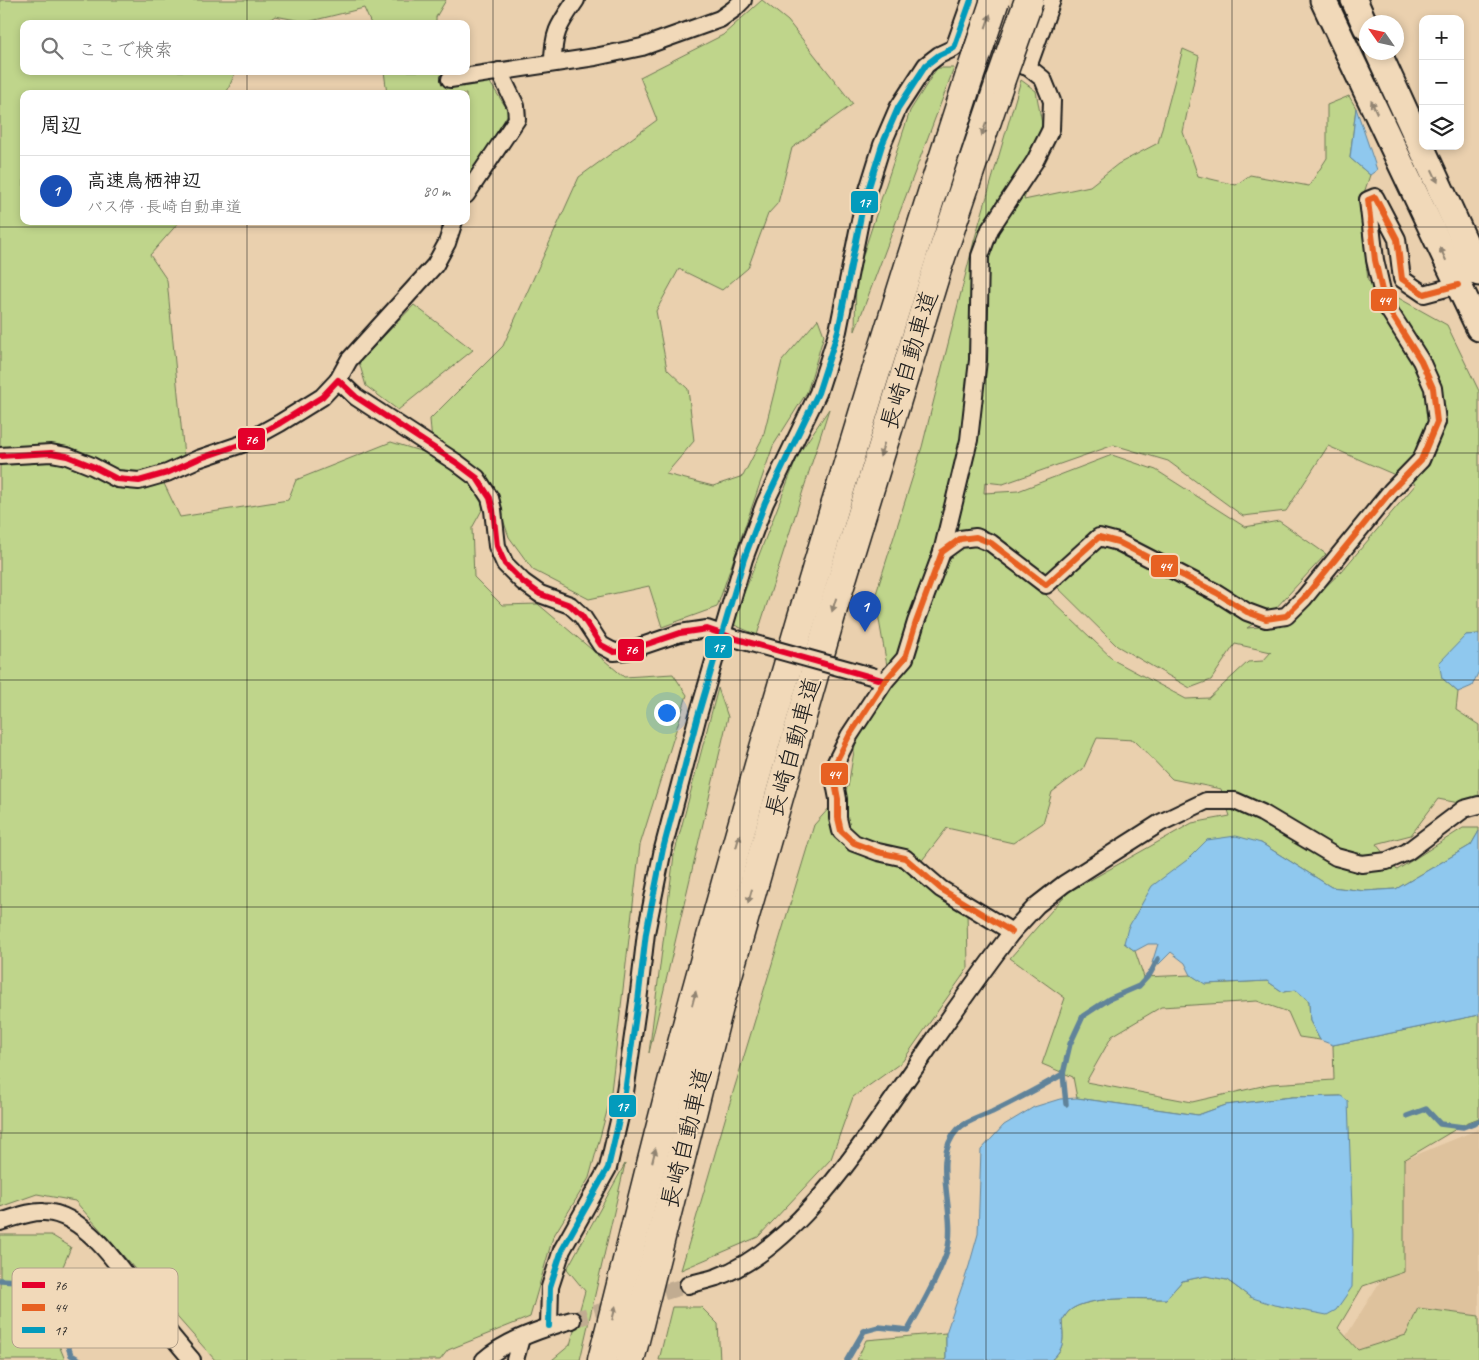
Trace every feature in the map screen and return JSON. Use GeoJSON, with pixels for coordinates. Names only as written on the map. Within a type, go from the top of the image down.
{"type":"FeatureCollection","features":[{"type":"Feature","properties":{"kind":"highway","name":"長崎自動車道"},"geometry":{"type":"LineString","coordinates":[[602,1360],[694,997],[805,606],[911,257],[995,0]]}},
{"type":"Feature","properties":{"kind":"highway","name":"長崎自動車道"},"geometry":{"type":"LineString","coordinates":[[630,1360],[720,1003],[824,641],[938,266],[1029,0]]}},
{"type":"Feature","properties":{"kind":"main road"},"geometry":{"type":"LineString","coordinates":[[1324,0],[1468,279]]}},
{"type":"Feature","properties":{"kind":"main road"},"geometry":{"type":"LineString","coordinates":[[1354,0],[1361,15]]}},
{"type":"Feature","properties":{"kind":"main road"},"geometry":{"type":"LineString","coordinates":[[1381,60],[1468,279],[1479,328]]}},
{"type":"Feature","properties":{"kind":"street"},"geometry":{"type":"LineString","coordinates":[[553,63],[553,44],[558,25],[576,0]]}},
{"type":"Feature","properties":{"kind":"street"},"geometry":{"type":"LineString","coordinates":[[450,78],[596,57],[642,47],[720,19],[743,0]]}},
{"type":"Feature","properties":{"kind":"street"},"geometry":{"type":"LineString","coordinates":[[954,48],[971,0]]}},
{"type":"Feature","properties":{"kind":"street"},"geometry":{"type":"LineString","coordinates":[[1028,66],[1052,0]]}},
{"type":"Feature","properties":{"kind":"street"},"geometry":{"type":"LineString","coordinates":[[549,1326],[550,1287],[562,1250],[608,1168],[624,1099],[646,933],[663,849],[697,719],[730,637],[744,559],[765,503],[818,392],[838,331],[863,206],[882,145],[898,108],[926,65],[939,55],[954,48],[1028,66],[1043,79],[1052,101],[1051,129],[1036,161],[990,229],[980,256],[978,360],[969,440],[942,552],[905,658],[880,679],[836,762],[834,778],[841,831],[854,843],[878,852],[905,858],[941,889],[1012,932]]}},
{"type":"Feature","properties":{"kind":"street"},"geometry":{"type":"LineString","coordinates":[[470,189],[517,119],[516,106],[499,71]]}},
{"type":"Feature","properties":{"kind":"street"},"geometry":{"type":"LineString","coordinates":[[942,552],[960,539],[976,537],[990,543],[1046,585],[1099,537],[1118,542],[1217,593],[1247,612],[1266,619],[1286,616],[1304,598],[1391,491],[1421,460],[1437,422],[1433,388],[1421,361],[1385,304],[1375,260],[1368,200],[1375,197],[1397,239],[1402,279],[1424,294],[1468,279]]}},
{"type":"Feature","properties":{"kind":"street"},"geometry":{"type":"LineString","coordinates":[[0,456],[51,453],[67,456],[117,479],[139,481],[168,473],[198,459],[242,444],[280,423],[322,396],[338,380],[349,360],[435,265],[448,243],[453,225]]}},
{"type":"Feature","properties":{"kind":"street"},"geometry":{"type":"LineString","coordinates":[[338,380],[356,396],[457,463],[476,478],[490,498],[497,546],[505,564],[523,582],[540,594],[570,605],[582,616],[601,645],[614,652],[627,651],[680,633],[707,628],[730,637],[880,679]]}},
{"type":"Feature","properties":{"kind":"street"},"geometry":{"type":"LineString","coordinates":[[688,1285],[718,1276],[746,1262],[797,1222],[838,1176],[1012,932],[1037,905],[1064,884],[1160,824],[1206,801],[1235,801],[1262,813],[1336,857],[1362,864],[1387,862],[1407,852],[1464,809],[1479,804]]}},
{"type":"Feature","properties":{"kind":"street"},"geometry":{"type":"LineString","coordinates":[[0,1222],[31,1212],[46,1212],[59,1215],[73,1222],[106,1250],[120,1268]]}},
{"type":"Feature","properties":{"kind":"street"},"geometry":{"type":"LineString","coordinates":[[484,1360],[490,1354],[521,1338],[549,1326],[572,1320]]}},
{"type":"Feature","properties":{"kind":"street"},"geometry":{"type":"LineString","coordinates":[[516,1360],[521,1338]]}},
{"type":"Feature","properties":{"kind":"street"},"geometry":{"type":"LineString","coordinates":[[521,1338],[523,1360]]}},
{"type":"Feature","properties":{"kind":"street"},"geometry":{"type":"LineString","coordinates":[[178,1343],[192,1360]]}},
{"type":"Feature","properties":{"kind":"shaded area"},"geometry":{"type":"Polygon","coordinates":[[[1479,1129],[1479,1316],[1418,1308],[1406,1335],[1358,1350],[1346,1336],[1381,1280],[1404,1271],[1404,1160],[1479,1129]]]}},
{"type":"Feature","properties":{"kind":"green space"},"geometry":{"type":"Polygon","coordinates":[[[0,0],[446,0],[436,20],[369,20],[364,8],[315,20],[296,20],[275,16],[270,20],[20,20],[20,75],[234,75],[228,90],[20,90],[20,225],[176,225],[150,255],[167,280],[184,456],[157,469],[180,517],[288,500],[296,480],[391,442],[433,455],[430,419],[503,346],[579,177],[657,120],[640,77],[723,35],[762,0],[788,21],[853,104],[792,148],[778,203],[768,214],[748,268],[722,290],[679,269],[656,311],[667,369],[688,389],[694,441],[666,474],[713,486],[743,476],[763,437],[782,361],[818,319],[824,335],[807,392],[773,446],[717,607],[662,627],[649,586],[589,599],[533,570],[509,537],[493,490],[472,528],[474,577],[502,605],[538,604],[624,677],[673,674],[687,695],[640,845],[610,1100],[589,1178],[553,1237],[530,1317],[448,1350],[440,1360],[215,1360],[178,1318],[178,1268],[134,1268],[75,1201],[37,1194],[0,1207],[0,0]]]}},
{"type":"Feature","properties":{"kind":"green space"},"geometry":{"type":"Polygon","coordinates":[[[1183,49],[1199,56],[1183,132],[1198,176],[1236,185],[1250,175],[1309,186],[1327,158],[1327,105],[1349,96],[1356,108],[1350,158],[1370,175],[1360,205],[1368,281],[1447,325],[1479,391],[1479,634],[1466,635],[1442,678],[1458,692],[1456,710],[1479,725],[1479,796],[1459,803],[1438,799],[1411,835],[1376,844],[1397,870],[1463,828],[1479,828],[1479,831],[1471,845],[1396,889],[1365,891],[1331,887],[1261,843],[1207,840],[1187,860],[1124,943],[1135,951],[1144,977],[1191,975],[1206,984],[1267,981],[1283,992],[1296,990],[1309,1001],[1310,1021],[1320,1040],[1299,1037],[1288,1012],[1257,1001],[1161,1007],[1112,1036],[1086,1082],[1192,1102],[1271,1084],[1334,1080],[1333,1045],[1479,1015],[1479,1118],[1466,1123],[1404,1160],[1404,1272],[1363,1286],[1338,1328],[1358,1350],[1406,1335],[1418,1308],[1479,1316],[1479,1360],[1051,1360],[1056,1356],[1061,1347],[1063,1338],[1062,1321],[1069,1311],[1089,1302],[1116,1299],[1166,1299],[1182,1281],[1206,1276],[1227,1280],[1250,1297],[1340,1096],[1292,1097],[1226,1105],[1198,1115],[1077,1098],[1073,1077],[1042,1064],[1065,998],[1010,958],[1067,893],[1192,823],[1230,816],[1221,789],[1172,779],[1134,740],[1097,738],[1083,769],[1052,792],[1043,823],[1013,843],[947,828],[910,876],[967,910],[968,968],[902,1062],[853,1097],[831,1159],[758,1237],[681,1270],[814,825],[848,787],[855,745],[890,683],[875,597],[922,447],[974,241],[1021,80],[1036,91],[1042,124],[1024,200],[1090,186],[1118,164],[1158,143],[1183,49]],[[1114,445],[1003,484],[985,482],[984,493],[1018,491],[1112,455],[1156,470],[1245,527],[1279,521],[1326,554],[1274,610],[1247,628],[1285,625],[1341,572],[1416,484],[1328,446],[1286,511],[1243,516],[1168,461],[1114,445]],[[980,529],[979,542],[1046,595],[1115,661],[1186,699],[1209,698],[1248,662],[1263,661],[1271,652],[1235,644],[1211,680],[1190,688],[1117,646],[1045,575],[980,529]]]}},
{"type":"Feature","properties":{"kind":"green space"},"geometry":{"type":"Polygon","coordinates":[[[937,68],[954,68],[855,331],[856,276],[910,111],[937,68]]]}},
{"type":"Feature","properties":{"kind":"green space"},"geometry":{"type":"Polygon","coordinates":[[[470,72],[487,78],[509,112],[470,179],[470,90],[386,90],[385,75],[470,75],[470,72]]]}},
{"type":"Feature","properties":{"kind":"green space"},"geometry":{"type":"Polygon","coordinates":[[[414,305],[473,350],[398,410],[366,386],[359,362],[414,305]]]}},
{"type":"Feature","properties":{"kind":"green space"},"geometry":{"type":"Polygon","coordinates":[[[829,409],[757,635],[732,624],[798,455],[829,409]]]}},
{"type":"Feature","properties":{"kind":"green space"},"geometry":{"type":"Polygon","coordinates":[[[718,688],[728,717],[649,1053],[674,855],[718,688]]]}},
{"type":"Feature","properties":{"kind":"green space"},"geometry":{"type":"Polygon","coordinates":[[[625,1164],[580,1360],[552,1360],[570,1345],[585,1291],[567,1269],[625,1164]]]}},
{"type":"Feature","properties":{"kind":"green space"},"geometry":{"type":"Polygon","coordinates":[[[0,1235],[51,1235],[71,1247],[62,1268],[12,1268],[12,1348],[60,1348],[65,1360],[0,1360],[0,1235]]]}},
{"type":"Feature","properties":{"kind":"green space"},"geometry":{"type":"Polygon","coordinates":[[[672,1307],[701,1307],[718,1324],[720,1360],[659,1360],[672,1307]]]}},
{"type":"Feature","properties":{"kind":"green space"},"geometry":{"type":"Polygon","coordinates":[[[946,1333],[946,1360],[857,1360],[866,1340],[946,1333]]]}},
{"type":"Feature","properties":{"kind":"water"},"geometry":{"type":"Polygon","coordinates":[[[1356,108],[1377,170],[1370,175],[1350,158],[1356,108]]]}},
{"type":"Feature","properties":{"kind":"water"},"geometry":{"type":"Polygon","coordinates":[[[1479,634],[1479,671],[1472,686],[1458,692],[1442,678],[1439,663],[1466,635],[1479,634]]]}},
{"type":"Feature","properties":{"kind":"water"},"geometry":{"type":"Polygon","coordinates":[[[1479,831],[1479,1015],[1333,1045],[1320,1040],[1310,1021],[1309,1001],[1296,990],[1283,992],[1267,981],[1205,984],[1191,975],[1185,963],[1171,952],[1159,964],[1152,963],[1158,944],[1148,944],[1135,951],[1124,943],[1128,928],[1152,886],[1187,860],[1207,840],[1236,836],[1261,843],[1331,887],[1365,891],[1396,889],[1471,845],[1479,831]]]}},
{"type":"Feature","properties":{"kind":"water"},"geometry":{"type":"Polygon","coordinates":[[[1341,1096],[1348,1101],[1353,1235],[1352,1287],[1336,1310],[1327,1315],[1274,1305],[1250,1297],[1227,1280],[1206,1276],[1182,1281],[1166,1299],[1102,1300],[1078,1306],[1069,1311],[1062,1321],[1063,1338],[1061,1347],[1051,1360],[946,1360],[946,1333],[978,1234],[981,1150],[1004,1125],[1034,1107],[1060,1099],[1077,1098],[1198,1115],[1226,1105],[1292,1097],[1341,1096]]]}},
{"type":"Feature","properties":{"kind":"waterway"},"geometry":{"type":"LineString","coordinates":[[847,1360],[864,1331],[879,1327],[908,1330],[935,1281],[944,1261],[949,1236],[945,1171],[946,1155],[950,1141],[958,1129],[969,1121],[992,1112],[1063,1074],[1070,1044],[1083,1016],[1109,999],[1139,986],[1150,974],[1158,959]]}},
{"type":"Feature","properties":{"kind":"waterway"},"geometry":{"type":"LineString","coordinates":[[1063,1074],[1066,1104]]}},
{"type":"Feature","properties":{"kind":"waterway"},"geometry":{"type":"LineString","coordinates":[[1407,1116],[1426,1109],[1440,1124],[1463,1127],[1479,1121]]}},
{"type":"Feature","properties":{"kind":"waterway"},"geometry":{"type":"LineString","coordinates":[[0,1280],[12,1281]]}},
{"type":"Feature","properties":{"kind":"waterway"},"geometry":{"type":"LineString","coordinates":[[69,1348],[71,1355],[80,1360]]}},
{"type":"Feature","properties":{"kind":"tunnel"},"geometry":{"type":"LineString","coordinates":[[572,1320],[688,1285]]}},
{"type":"Feature","properties":{"kind":"transit line","name":"17"},"geometry":{"type":"LineString","coordinates":[[549,1326],[550,1287],[562,1250],[608,1168],[624,1099],[646,933],[663,849],[697,719],[744,559],[765,503],[818,393],[838,331],[863,206],[882,145],[898,108],[926,65],[939,55],[954,48],[971,0]]}},
{"type":"Feature","properties":{"kind":"transit line","name":"44"},"geometry":{"type":"LineString","coordinates":[[1012,932],[941,889],[905,858],[878,852],[854,843],[841,831],[838,818],[838,799],[834,778],[836,762],[849,736],[885,681],[905,658],[942,552],[960,539],[976,537],[991,543],[1046,585],[1099,537],[1118,542],[1217,593],[1247,612],[1266,619],[1286,616],[1304,598],[1391,491],[1421,460],[1437,422],[1433,388],[1421,361],[1385,304],[1375,260],[1368,200],[1375,197],[1397,239],[1402,279],[1424,294],[1458,285]]}},
{"type":"Feature","properties":{"kind":"transit line","name":"76"},"geometry":{"type":"LineString","coordinates":[[0,456],[51,453],[67,456],[117,479],[139,481],[167,473],[198,459],[242,444],[322,397],[338,380],[356,397],[477,478],[490,498],[497,546],[505,564],[523,582],[540,594],[570,605],[582,616],[601,645],[614,652],[627,651],[680,633],[707,629],[885,681]]}},
{"type":"Feature","properties":{"kind":"place","name":"高速鳥栖神辺"},"geometry":{"type":"Point","coordinates":[865,632]}}]}
